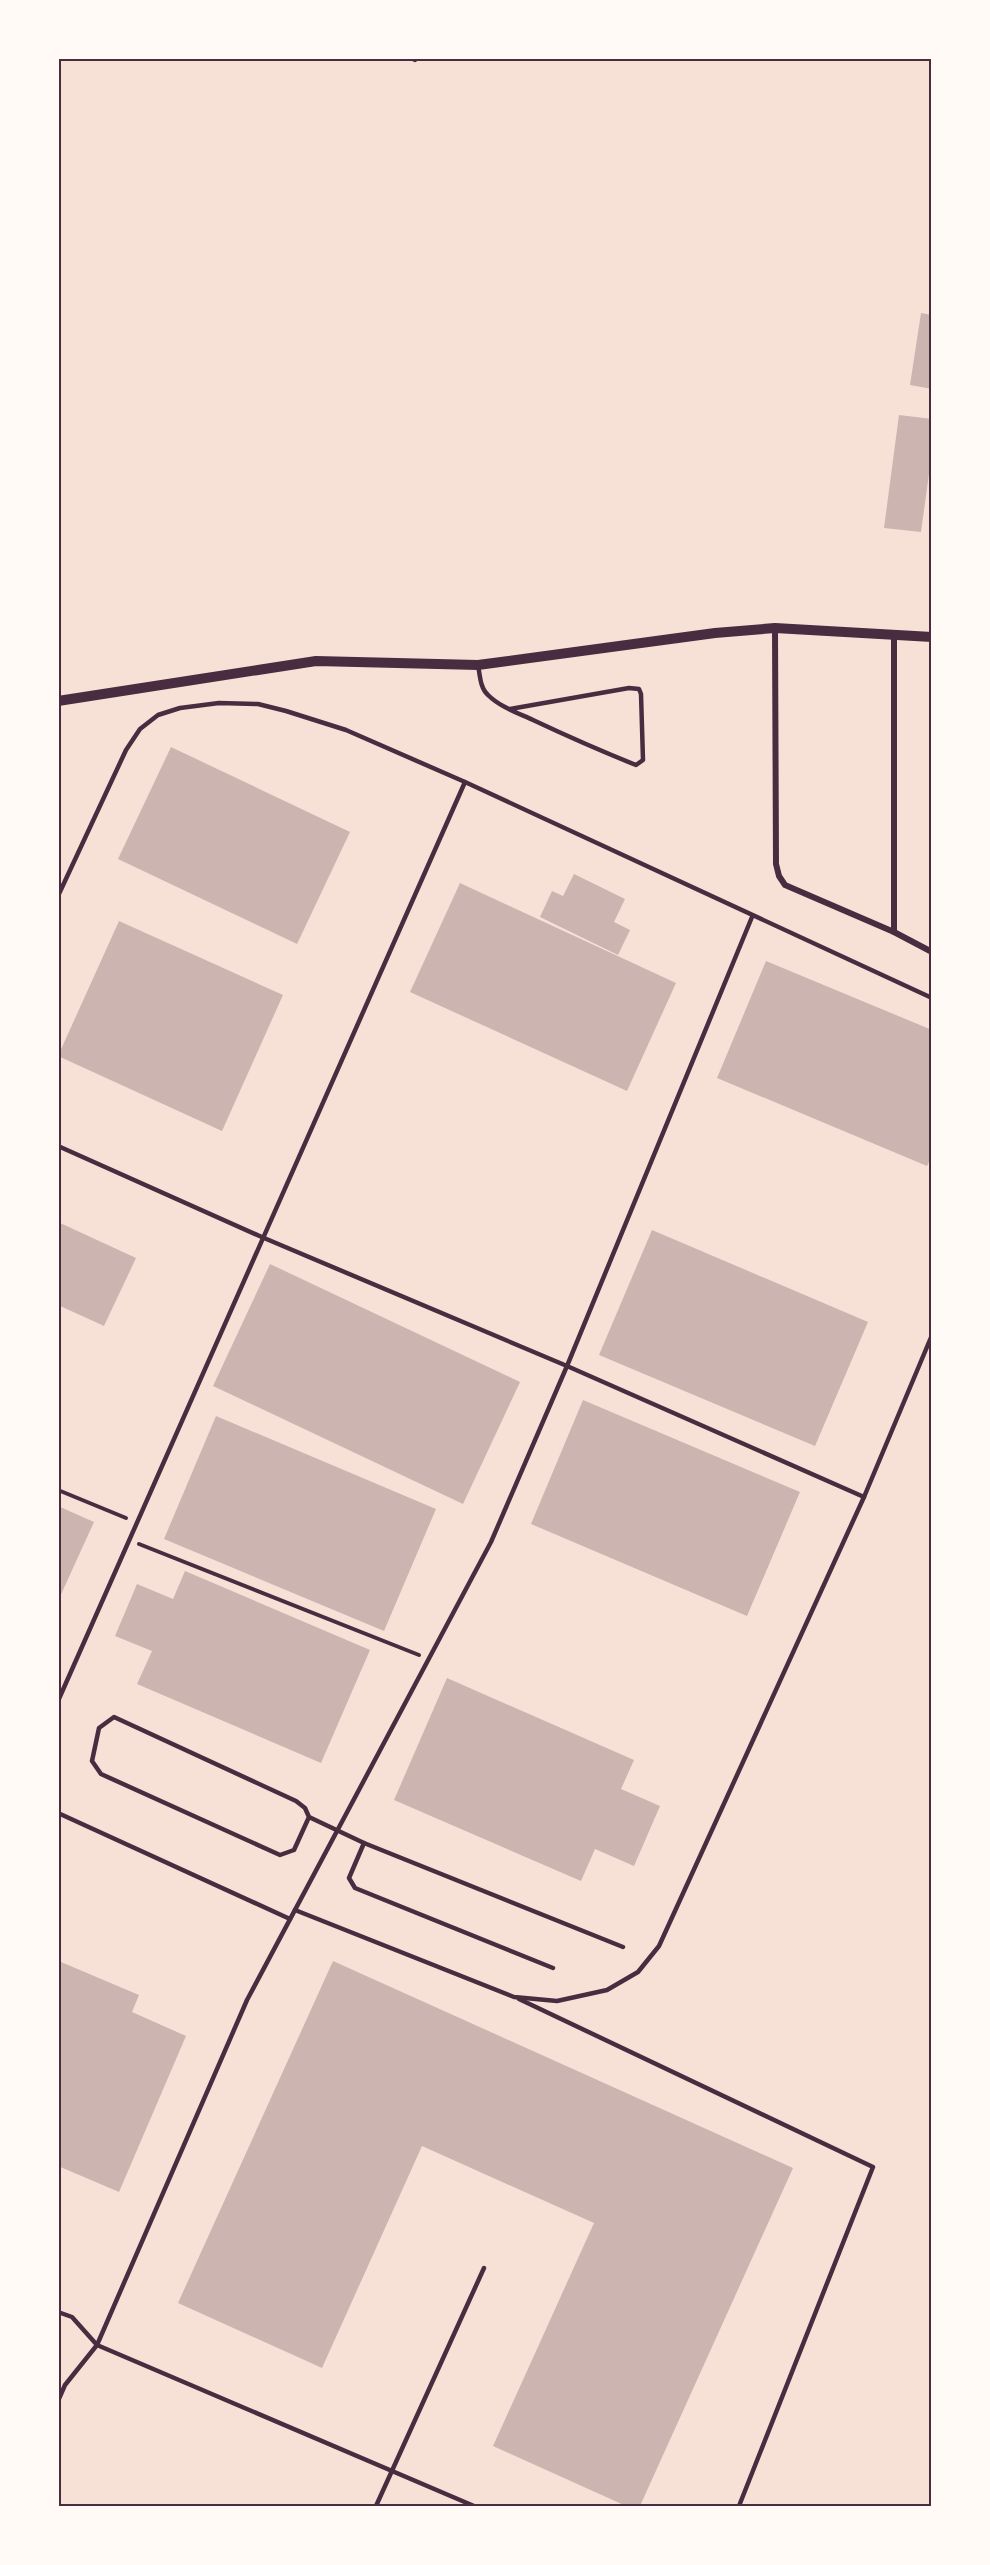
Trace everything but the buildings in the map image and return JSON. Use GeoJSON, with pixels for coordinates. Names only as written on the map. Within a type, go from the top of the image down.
{"type":"FeatureCollection","features":[{"type":"Feature","properties":{"kind":"street"},"geometry":{"type":"LineString","coordinates":[[775,628],[776,864],[779,876],[785,885],[894,932],[932,952]]}},
{"type":"Feature","properties":{"kind":"street"},"geometry":{"type":"LineString","coordinates":[[58,701],[295,663],[478,665],[715,633],[775,628],[894,633],[932,637]]}},
{"type":"Feature","properties":{"kind":"street"},"geometry":{"type":"LineString","coordinates":[[894,633],[894,932]]}},
{"type":"Feature","properties":{"kind":"lane"},"geometry":{"type":"LineString","coordinates":[[478,665],[487,694],[510,709],[636,765],[643,760],[639,689],[629,688],[510,709]]}},
{"type":"Feature","properties":{"kind":"lane"},"geometry":{"type":"LineString","coordinates":[[58,896],[126,750],[140,729],[158,715],[180,708],[219,703],[258,704],[346,730],[465,782],[752,917],[932,998]]}},
{"type":"Feature","properties":{"kind":"lane"},"geometry":{"type":"LineString","coordinates":[[58,1701],[465,782]]}},
{"type":"Feature","properties":{"kind":"lane"},"geometry":{"type":"LineString","coordinates":[[58,2401],[65,2385],[97,2345],[248,2000],[490,1542],[567,1366],[752,917]]}},
{"type":"Feature","properties":{"kind":"lane"},"geometry":{"type":"LineString","coordinates":[[58,1146],[264,1238],[567,1366],[864,1497]]}},
{"type":"Feature","properties":{"kind":"lane"},"geometry":{"type":"LineString","coordinates":[[514,1997],[557,2001],[607,1990],[638,1972],[659,1946],[864,1497],[932,1335]]}},
{"type":"Feature","properties":{"kind":"lane"},"geometry":{"type":"LineString","coordinates":[[309,1817],[294,1850],[280,1855],[101,1774],[92,1761],[99,1728],[114,1717],[297,1801],[305,1808],[309,1817],[364,1843],[623,1947]]}},
{"type":"Feature","properties":{"kind":"lane"},"geometry":{"type":"LineString","coordinates":[[58,1813],[290,1920]]}},
{"type":"Feature","properties":{"kind":"lane"},"geometry":{"type":"LineString","coordinates":[[364,1843],[349,1878],[355,1888],[553,1968]]}},
{"type":"Feature","properties":{"kind":"lane"},"geometry":{"type":"LineString","coordinates":[[294,1910],[514,1997],[873,2168],[739,2506]]}},
{"type":"Feature","properties":{"kind":"lane"},"geometry":{"type":"LineString","coordinates":[[376,2506],[484,2268]]}},
{"type":"Feature","properties":{"kind":"lane"},"geometry":{"type":"LineString","coordinates":[[58,2312],[72,2317],[97,2345],[474,2506]]}},
{"type":"Feature","properties":{"kind":"path"},"geometry":{"type":"LineString","coordinates":[[58,1490],[138,1523]]}},
{"type":"Feature","properties":{"kind":"path"},"geometry":{"type":"LineString","coordinates":[[130,1540],[428,1659]]}}]}
